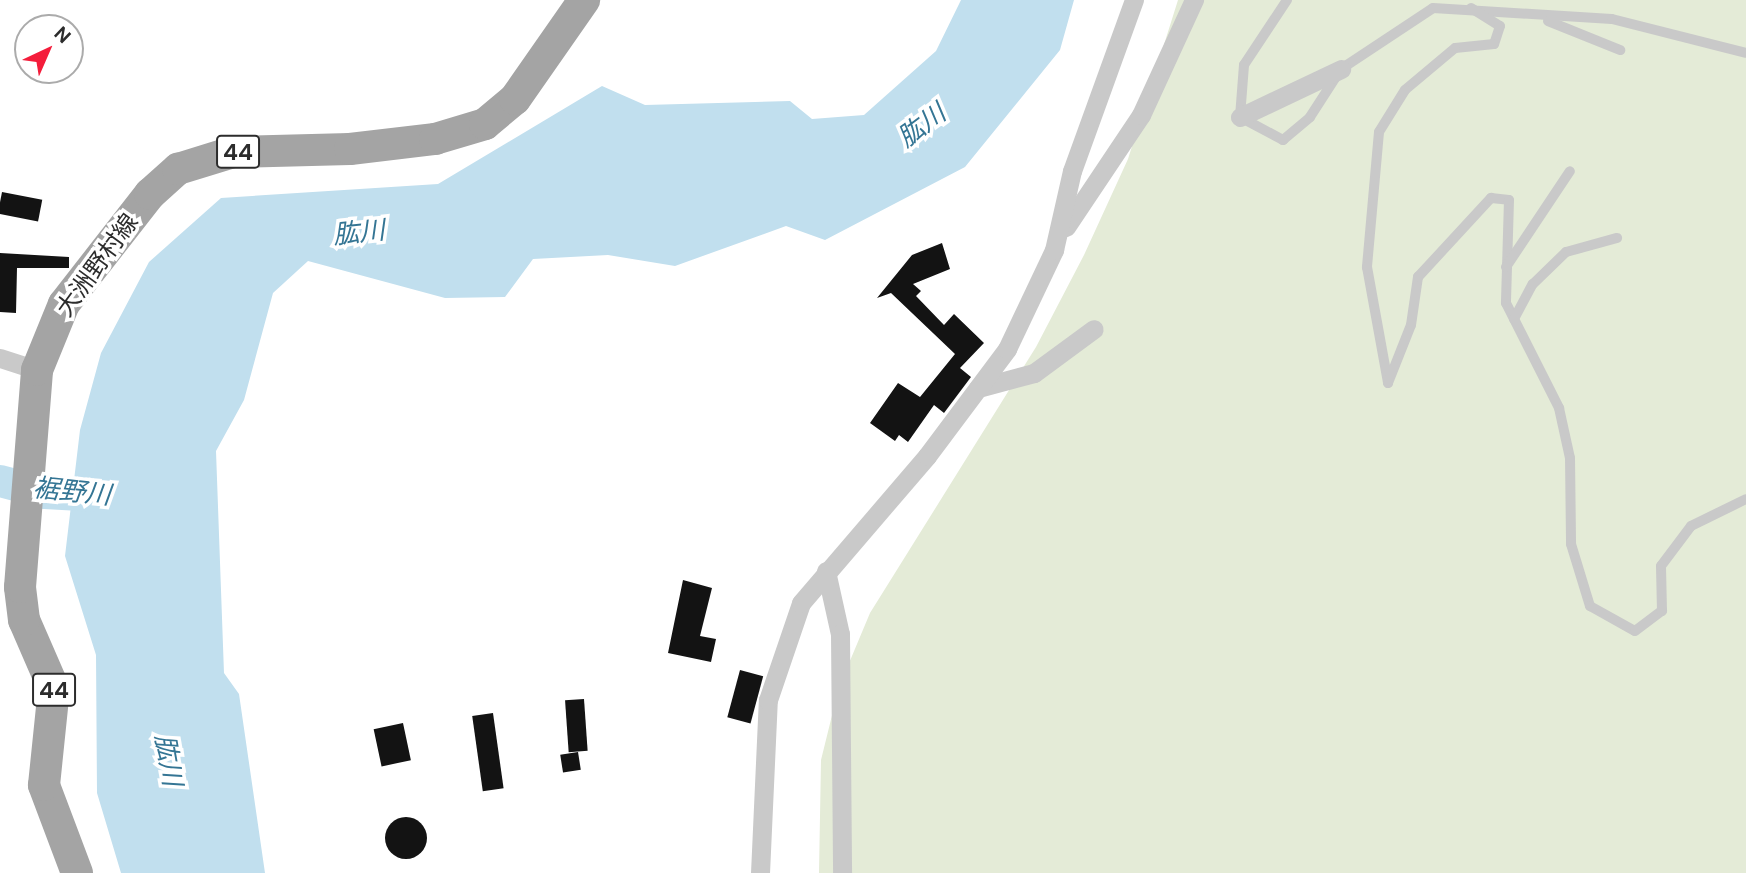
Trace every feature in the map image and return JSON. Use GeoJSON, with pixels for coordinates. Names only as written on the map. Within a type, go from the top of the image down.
{"type":"FeatureCollection","features":[{"type":"Feature","properties":{"kind":"main road","name":"大洲野村線"},"geometry":{"type":"LineString","coordinates":[[78,873],[44,785],[54,689],[24,620],[23,506],[37,370],[64,304],[150,194],[178,169],[233,152],[350,149],[435,139],[485,124],[515,99],[584,0]]}},
{"type":"Feature","properties":{"kind":"street"},"geometry":{"type":"LineString","coordinates":[[1054,250],[1072,171],[1134,0]]}},
{"type":"Feature","properties":{"kind":"street"},"geometry":{"type":"LineString","coordinates":[[760,873],[768,700],[801,603],[1007,349],[1054,250],[1141,115],[1194,0]]}},
{"type":"Feature","properties":{"kind":"street"},"geometry":{"type":"LineString","coordinates":[[1240,117],[1342,69]]}},
{"type":"Feature","properties":{"kind":"street"},"geometry":{"type":"LineString","coordinates":[[978,388],[1034,373],[1094,329]]}},
{"type":"Feature","properties":{"kind":"street"},"geometry":{"type":"LineString","coordinates":[[0,358],[37,370]]}},
{"type":"Feature","properties":{"kind":"street"},"geometry":{"type":"LineString","coordinates":[[826,571],[840,634],[842,873]]}},
{"type":"Feature","properties":{"kind":"lane"},"geometry":{"type":"LineString","coordinates":[[1287,0],[1244,65],[1240,117],[1283,140],[1310,117],[1342,69],[1433,8],[1471,8],[1541,19],[1612,19],[1746,54]]}},
{"type":"Feature","properties":{"kind":"lane"},"geometry":{"type":"LineString","coordinates":[[1471,8],[1500,26],[1494,44],[1455,48],[1405,90],[1379,132],[1367,267],[1388,383],[1411,324],[1418,276],[1492,198],[1508,200],[1506,303],[1559,408],[1570,458],[1571,544],[1590,606],[1635,631],[1662,611],[1661,566],[1691,526],[1746,499]]}},
{"type":"Feature","properties":{"kind":"lane"},"geometry":{"type":"LineString","coordinates":[[1541,19],[1620,50]]}},
{"type":"Feature","properties":{"kind":"lane"},"geometry":{"type":"LineString","coordinates":[[1506,268],[1570,171]]}},
{"type":"Feature","properties":{"kind":"lane"},"geometry":{"type":"LineString","coordinates":[[1514,319],[1533,284],[1566,252],[1617,238]]}},
{"type":"Feature","properties":{"kind":"green space"},"geometry":{"type":"Polygon","coordinates":[[[1178,0],[1746,0],[1746,873],[819,873],[821,760],[839,687],[870,613],[1036,347],[1084,255],[1128,159],[1178,0]]]}},
{"type":"Feature","properties":{"kind":"water","name":"肱川"},"geometry":{"type":"Polygon","coordinates":[[[961,0],[1074,0],[1060,50],[965,167],[825,240],[786,226],[675,266],[608,255],[533,259],[505,297],[445,298],[308,261],[273,293],[244,400],[216,451],[224,673],[239,694],[265,873],[121,873],[97,793],[96,655],[65,556],[80,430],[101,353],[149,262],[221,198],[438,184],[602,86],[645,105],[790,101],[812,119],[864,115],[936,51],[961,0]]]}},
{"type":"Feature","properties":{"kind":"building"},"geometry":{"type":"Polygon","coordinates":[[[2,192],[42,200],[38,221],[0,214],[2,192]]]}},
{"type":"Feature","properties":{"kind":"building"},"geometry":{"type":"Polygon","coordinates":[[[942,243],[950,269],[913,284],[921,291],[916,296],[944,325],[954,314],[984,343],[960,368],[971,377],[944,413],[934,405],[908,442],[899,435],[895,441],[870,423],[898,383],[920,397],[955,354],[891,293],[877,298],[912,255],[942,243]]]}},
{"type":"Feature","properties":{"kind":"building"},"geometry":{"type":"Polygon","coordinates":[[[0,253],[69,257],[69,268],[17,268],[16,313],[0,312],[0,253]]]}},
{"type":"Feature","properties":{"kind":"building"},"geometry":{"type":"Polygon","coordinates":[[[683,580],[712,588],[700,636],[716,639],[711,662],[668,653],[683,580]]]}},
{"type":"Feature","properties":{"kind":"building"},"geometry":{"type":"Polygon","coordinates":[[[740,670],[763,676],[751,724],[727,717],[740,670]]]}},
{"type":"Feature","properties":{"kind":"building"},"geometry":{"type":"Polygon","coordinates":[[[584,699],[588,751],[569,752],[565,700],[584,699]]]}},
{"type":"Feature","properties":{"kind":"building"},"geometry":{"type":"Polygon","coordinates":[[[493,713],[504,788],[483,791],[472,716],[493,713]]]}},
{"type":"Feature","properties":{"kind":"building"},"geometry":{"type":"Polygon","coordinates":[[[403,723],[411,760],[382,766],[374,729],[403,723]]]}},
{"type":"Feature","properties":{"kind":"building"},"geometry":{"type":"Polygon","coordinates":[[[578,752],[581,770],[563,773],[560,755],[578,752]]]}},
{"type":"Feature","properties":{"kind":"building"},"geometry":{"type":"Polygon","coordinates":[[[406,817],[421,823],[427,838],[421,853],[406,859],[391,853],[385,838],[391,823],[406,817]]]}},
{"type":"Feature","properties":{"kind":"waterway","name":"裾野川"},"geometry":{"type":"LineString","coordinates":[[0,481],[45,493],[116,497]]}}]}
